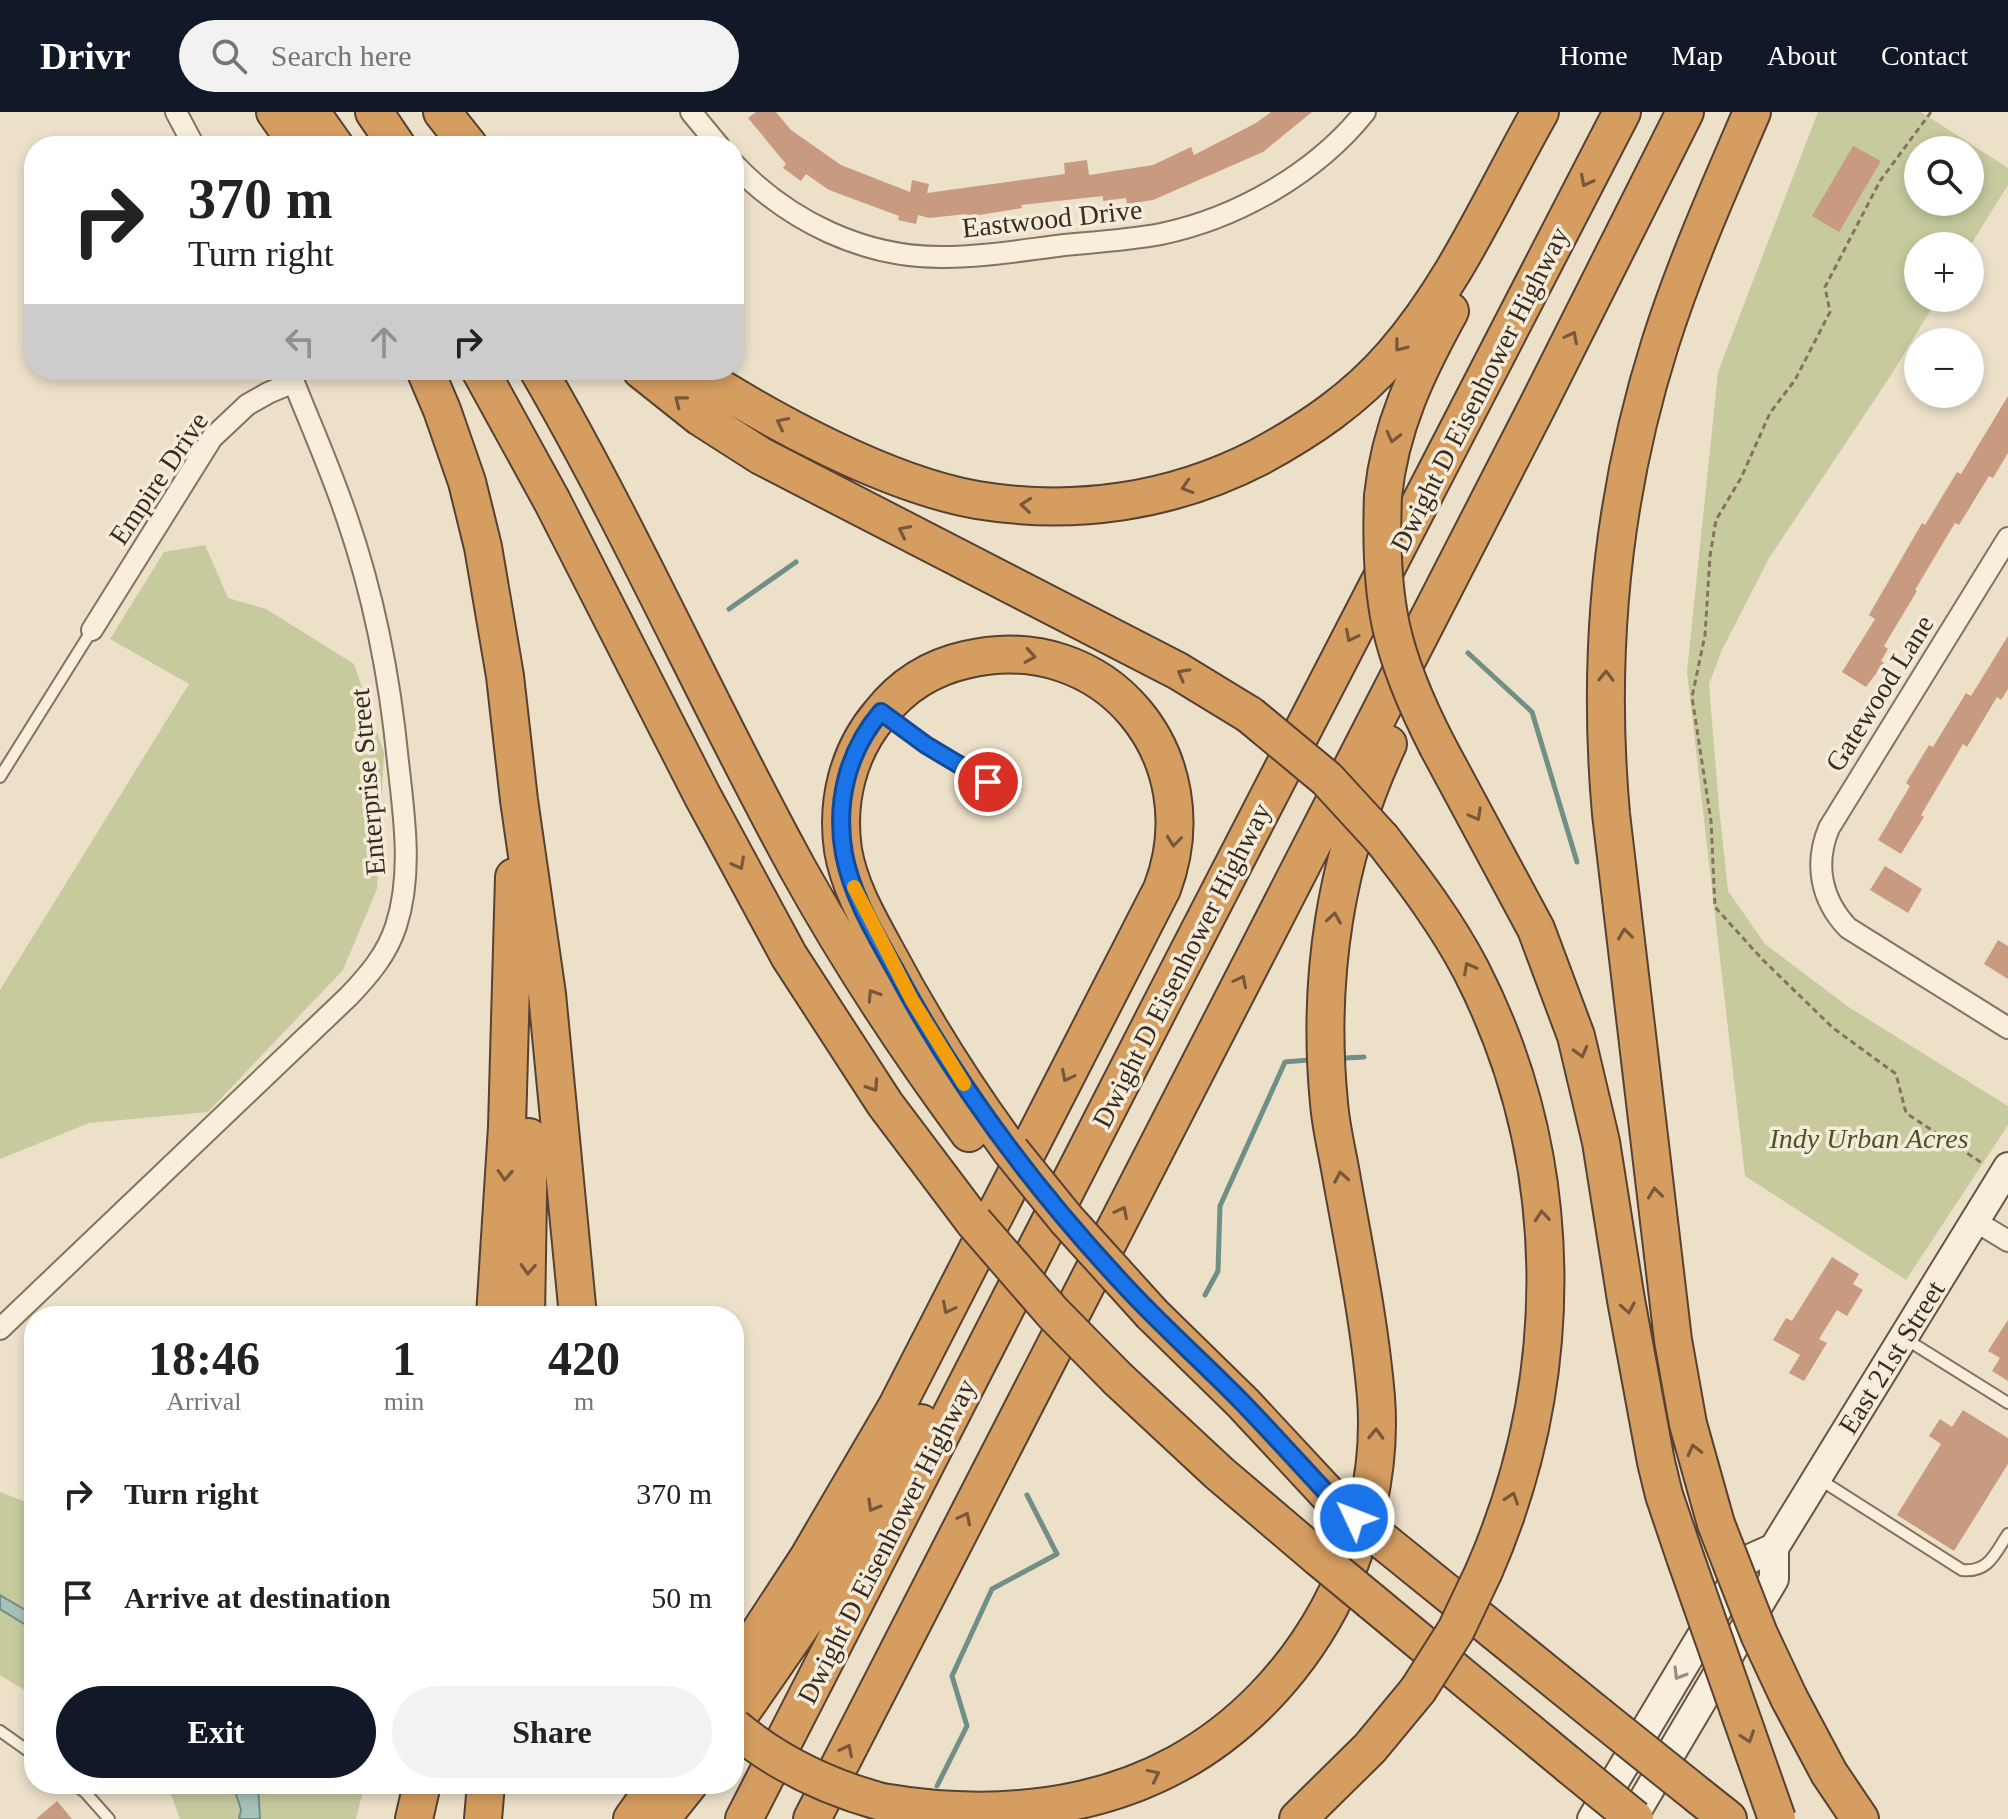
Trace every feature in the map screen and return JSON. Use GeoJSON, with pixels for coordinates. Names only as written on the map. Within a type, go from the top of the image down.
{"type":"FeatureCollection","features":[{"type":"Feature","properties":{"kind":"highway"},"geometry":{"type":"LineString","coordinates":[[275,112],[292,136]]}},
{"type":"Feature","properties":{"kind":"highway"},"geometry":{"type":"LineString","coordinates":[[311,112],[328,136]]}},
{"type":"Feature","properties":{"kind":"highway"},"geometry":{"type":"LineString","coordinates":[[374,112],[390,136]]}},
{"type":"Feature","properties":{"kind":"highway"},"geometry":{"type":"LineString","coordinates":[[422,112],[440,136]]}},
{"type":"Feature","properties":{"kind":"highway"},"geometry":{"type":"LineString","coordinates":[[442,112],[461,136]]}},
{"type":"Feature","properties":{"kind":"highway"},"geometry":{"type":"LineString","coordinates":[[708,380],[755,409],[829,447],[912,481],[975,499],[1040,506],[1089,505],[1135,500],[1191,487],[1301,434],[1336,409],[1392,356],[1438,294],[1540,112]]}},
{"type":"Feature","properties":{"kind":"highway"},"geometry":{"type":"LineString","coordinates":[[1557,112],[1412,384],[1390,448],[1383,496],[1383,581],[1391,630],[1413,700],[1536,929],[1576,1036],[1601,1142],[1631,1331],[1664,1495],[1777,1819]]}},
{"type":"Feature","properties":{"kind":"highway","name":"Dwight D Eisenhower Highway"},"geometry":{"type":"LineString","coordinates":[[744,1819],[1622,112]]}},
{"type":"Feature","properties":{"kind":"highway"},"geometry":{"type":"LineString","coordinates":[[812,1819],[1537,407],[1685,112]]}},
{"type":"Feature","properties":{"kind":"highway"},"geometry":{"type":"LineString","coordinates":[[1752,112],[1684,276],[1643,402],[1628,466],[1609,606],[1606,736],[1611,814],[1671,1325],[1685,1410],[1716,1524],[1753,1621],[1829,1773],[1860,1819]]}},
{"type":"Feature","properties":{"kind":"highway"},"geometry":{"type":"LineString","coordinates":[[429,380],[467,482],[483,547],[505,676],[547,994],[577,1306]]}},
{"type":"Feature","properties":{"kind":"highway"},"geometry":{"type":"LineString","coordinates":[[485,380],[552,501],[702,795],[789,956],[885,1104],[974,1222],[1053,1313],[1118,1379],[1219,1473],[1633,1819]]}},
{"type":"Feature","properties":{"kind":"highway"},"geometry":{"type":"LineString","coordinates":[[543,380],[821,910],[891,1023],[942,1096],[1005,1161]]}},
{"type":"Feature","properties":{"kind":"highway"},"geometry":{"type":"LineString","coordinates":[[654,380],[700,417],[761,456],[1178,671],[1250,715],[1327,779],[1382,839],[1436,913],[1476,982],[1510,1063],[1539,1182],[1545,1270],[1544,1338],[1541,1376],[1522,1470],[1484,1571],[1450,1640],[1418,1690],[1370,1748],[1298,1819]]}},
{"type":"Feature","properties":{"kind":"highway"},"geometry":{"type":"LineString","coordinates":[[744,1734],[764,1751],[839,1789],[939,1814],[1006,1814],[1081,1802],[1132,1786],[1207,1745],[1273,1689],[1308,1643],[1336,1595],[1360,1534],[1374,1471],[1376,1400],[1329,1107],[1326,986],[1335,908],[1363,801],[1482,541],[1537,407]]}},
{"type":"Feature","properties":{"kind":"highway"},"geometry":{"type":"LineString","coordinates":[[744,1656],[808,1558],[897,1406],[1162,889],[1174,848],[1173,788],[1152,734],[1117,695],[1066,665],[1035,656],[986,655],[954,663],[914,681],[881,712],[854,755],[844,785],[841,833],[847,870],[872,926],[1005,1161],[1082,1267],[1147,1323],[1221,1408],[1728,1819]]}},
{"type":"Feature","properties":{"kind":"highway"},"geometry":{"type":"LineString","coordinates":[[496,1306],[505,1181],[511,929],[519,800]]}},
{"type":"Feature","properties":{"kind":"highway"},"geometry":{"type":"LineString","coordinates":[[526,1306],[529,995],[535,916]]}},
{"type":"Feature","properties":{"kind":"highway"},"geometry":{"type":"LineString","coordinates":[[744,1710],[824,1593],[926,1414],[1010,1298]]}},
{"type":"Feature","properties":{"kind":"highway"},"geometry":{"type":"LineString","coordinates":[[414,1819],[420,1794]]}},
{"type":"Feature","properties":{"kind":"highway"},"geometry":{"type":"LineString","coordinates":[[483,1819],[485,1794]]}},
{"type":"Feature","properties":{"kind":"highway"},"geometry":{"type":"LineString","coordinates":[[632,1819],[650,1794]]}},
{"type":"Feature","properties":{"kind":"highway"},"geometry":{"type":"LineString","coordinates":[[661,1819],[681,1794]]}},
{"type":"Feature","properties":{"kind":"main road","name":"East 21st Street"},"geometry":{"type":"LineString","coordinates":[[1633,1819],[1774,1579],[1774,1548],[1975,1221],[2003,1183]]}},
{"type":"Feature","properties":{"kind":"main road","name":"East 21st Street"},"geometry":{"type":"LineString","coordinates":[[1592,1819],[1747,1560],[1774,1548]]}},
{"type":"Feature","properties":{"kind":"street"},"geometry":{"type":"LineString","coordinates":[[176,112],[189,136]]}},
{"type":"Feature","properties":{"kind":"street"},"geometry":{"type":"LineString","coordinates":[[691,112],[711,136]]}},
{"type":"Feature","properties":{"kind":"street","name":"Eastwood Drive"},"geometry":{"type":"LineString","coordinates":[[744,174],[793,213],[845,239],[903,254],[969,256],[1156,235],[1197,224],[1255,199],[1292,178],[1326,153],[1365,112]]}},
{"type":"Feature","properties":{"kind":"street","name":"Empire Drive"},"geometry":{"type":"LineString","coordinates":[[92,630],[212,438],[247,405],[285,380]]}},
{"type":"Feature","properties":{"kind":"street","name":"Enterprise Street"},"geometry":{"type":"LineString","coordinates":[[24,1306],[349,996],[378,963],[396,926],[404,894],[404,829],[397,738],[382,648],[349,521],[293,380]]}},
{"type":"Feature","properties":{"kind":"street","name":"Gatewood Lane"},"geometry":{"type":"LineString","coordinates":[[2008,538],[1829,828],[1822,852],[1823,885],[1832,908],[1854,933],[2008,1028]]}},
{"type":"Feature","properties":{"kind":"street"},"geometry":{"type":"LineString","coordinates":[[1975,1221],[2008,1241]]}},
{"type":"Feature","properties":{"kind":"street","name":"Enterprise Street"},"geometry":{"type":"LineString","coordinates":[[0,1329],[24,1306]]}},
{"type":"Feature","properties":{"kind":"lane"},"geometry":{"type":"LineString","coordinates":[[0,777],[92,630]]}},
{"type":"Feature","properties":{"kind":"lane"},"geometry":{"type":"LineString","coordinates":[[881,712],[926,745],[988,782]]}},
{"type":"Feature","properties":{"kind":"lane"},"geometry":{"type":"LineString","coordinates":[[1903,1338],[2008,1403]]}},
{"type":"Feature","properties":{"kind":"lane"},"geometry":{"type":"LineString","coordinates":[[1817,1478],[1962,1570],[1975,1571],[1990,1562],[2008,1534]]}},
{"type":"Feature","properties":{"kind":"lane"},"geometry":{"type":"LineString","coordinates":[[0,1731],[24,1748]]}},
{"type":"Feature","properties":{"kind":"lane"},"geometry":{"type":"LineString","coordinates":[[87,1794],[109,1819]]}},
{"type":"Feature","properties":{"kind":"path"},"geometry":{"type":"LineString","coordinates":[[1931,112],[1880,181],[1825,287],[1830,312],[1795,380],[1770,413],[1741,478],[1716,520],[1710,556],[1705,635],[1692,697],[1711,821],[1715,907],[1762,959],[1833,1028],[1896,1074],[1906,1113],[2003,1183]]}},
{"type":"Feature","properties":{"kind":"green space","name":"Indy Urban Acres"},"geometry":{"type":"Polygon","coordinates":[[[1818,112],[1921,112],[1958,136],[1904,136],[1904,216],[1984,216],[1984,153],[2008,168],[2008,185],[1979,232],[1904,232],[1904,312],[1929,312],[1920,328],[1904,328],[1904,354],[1769,558],[1722,650],[1709,684],[1728,891],[1765,944],[1850,1008],[2008,1106],[2008,1125],[1906,1280],[1745,1176],[1687,672],[1718,372],[1818,112]]]}},
{"type":"Feature","properties":{"kind":"green space"},"geometry":{"type":"Polygon","coordinates":[[[205,545],[228,598],[266,609],[354,664],[384,753],[377,889],[343,970],[208,1112],[89,1123],[0,1159],[0,990],[189,684],[110,639],[164,552],[205,545]]]}},
{"type":"Feature","properties":{"kind":"green space"},"geometry":{"type":"Polygon","coordinates":[[[0,1492],[24,1501],[24,1690],[0,1675],[0,1492]]]}},
{"type":"Feature","properties":{"kind":"green space"},"geometry":{"type":"Polygon","coordinates":[[[171,1794],[362,1794],[356,1819],[180,1819],[171,1794]]]}},
{"type":"Feature","properties":{"kind":"water"},"geometry":{"type":"Polygon","coordinates":[[[0,1595],[24,1609],[24,1624],[0,1609],[0,1595]]]}},
{"type":"Feature","properties":{"kind":"water"},"geometry":{"type":"Polygon","coordinates":[[[236,1794],[259,1794],[260,1819],[239,1819],[241,1810],[236,1794]]]}},
{"type":"Feature","properties":{"kind":"building"},"geometry":{"type":"Polygon","coordinates":[[[756,112],[776,112],[791,130],[841,165],[910,192],[912,180],[929,184],[927,193],[1065,174],[1064,163],[1087,160],[1089,175],[1153,165],[1191,147],[1194,155],[1271,112],[1312,112],[1263,152],[1153,200],[1127,204],[1126,198],[1103,201],[1103,196],[1021,205],[1022,208],[967,217],[967,214],[929,218],[918,215],[916,224],[898,220],[899,216],[829,190],[806,174],[801,181],[783,168],[786,164],[748,118],[756,112]]]}},
{"type":"Feature","properties":{"kind":"building"},"geometry":{"type":"Polygon","coordinates":[[[1853,146],[1881,161],[1839,232],[1812,216],[1853,146]]]}},
{"type":"Feature","properties":{"kind":"building"},"geometry":{"type":"Polygon","coordinates":[[[2008,396],[2008,453],[1993,478],[1989,476],[1959,525],[1955,523],[1884,646],[1888,649],[1881,661],[1884,663],[1866,687],[1842,672],[1875,619],[1869,615],[1922,523],[1925,525],[1957,472],[1961,474],[2008,396]]]}},
{"type":"Feature","properties":{"kind":"building"},"geometry":{"type":"Polygon","coordinates":[[[2008,636],[2008,689],[2001,700],[1997,697],[1967,747],[1963,744],[1901,854],[1878,840],[1910,786],[1906,783],[1929,745],[1933,747],[1966,693],[1971,696],[2008,636]]]}},
{"type":"Feature","properties":{"kind":"building"},"geometry":{"type":"Polygon","coordinates":[[[1885,866],[1922,889],[1908,913],[1870,890],[1885,866]]]}},
{"type":"Feature","properties":{"kind":"building"},"geometry":{"type":"Polygon","coordinates":[[[1998,940],[2008,946],[2008,979],[1984,964],[1998,940]]]}},
{"type":"Feature","properties":{"kind":"building"},"geometry":{"type":"Polygon","coordinates":[[[1832,1257],[1859,1274],[1853,1284],[1863,1290],[1847,1316],[1837,1310],[1819,1339],[1827,1343],[1804,1381],[1789,1373],[1800,1355],[1773,1340],[1786,1318],[1792,1321],[1832,1257]]]}},
{"type":"Feature","properties":{"kind":"building"},"geometry":{"type":"Polygon","coordinates":[[[2008,1320],[2008,1381],[1992,1371],[2000,1358],[1988,1351],[2008,1320]]]}},
{"type":"Feature","properties":{"kind":"building"},"geometry":{"type":"Polygon","coordinates":[[[1963,1410],[2008,1438],[2008,1464],[1954,1551],[1897,1515],[1941,1444],[1929,1436],[1940,1419],[1952,1427],[1963,1410]]]}},
{"type":"Feature","properties":{"kind":"building"},"geometry":{"type":"Polygon","coordinates":[[[57,1801],[72,1819],[36,1819],[57,1801]]]}},
{"type":"Feature","properties":{"kind":"waterway"},"geometry":{"type":"LineString","coordinates":[[729,609],[796,562]]}},
{"type":"Feature","properties":{"kind":"waterway"},"geometry":{"type":"LineString","coordinates":[[1468,653],[1532,712],[1577,862]]}},
{"type":"Feature","properties":{"kind":"waterway"},"geometry":{"type":"LineString","coordinates":[[1345,1058],[1364,1057]]}},
{"type":"Feature","properties":{"kind":"waterway"},"geometry":{"type":"LineString","coordinates":[[1205,1295],[1218,1271],[1220,1206],[1285,1062],[1308,1060]]}},
{"type":"Feature","properties":{"kind":"waterway"},"geometry":{"type":"LineString","coordinates":[[937,1786],[967,1726],[952,1676],[992,1589],[1057,1554],[1027,1495]]}},
{"type":"Feature","properties":{"kind":"slow traffic"},"geometry":{"type":"LineString","coordinates":[[854,887],[912,1000],[964,1084]]}},
{"type":"Feature","properties":{"kind":"route"},"geometry":{"type":"LineString","coordinates":[[988,782],[926,745],[881,712],[871,724],[848,770],[841,833],[847,870],[872,926],[943,1052],[1030,1176],[1124,1285],[1354,1518]]}}]}
